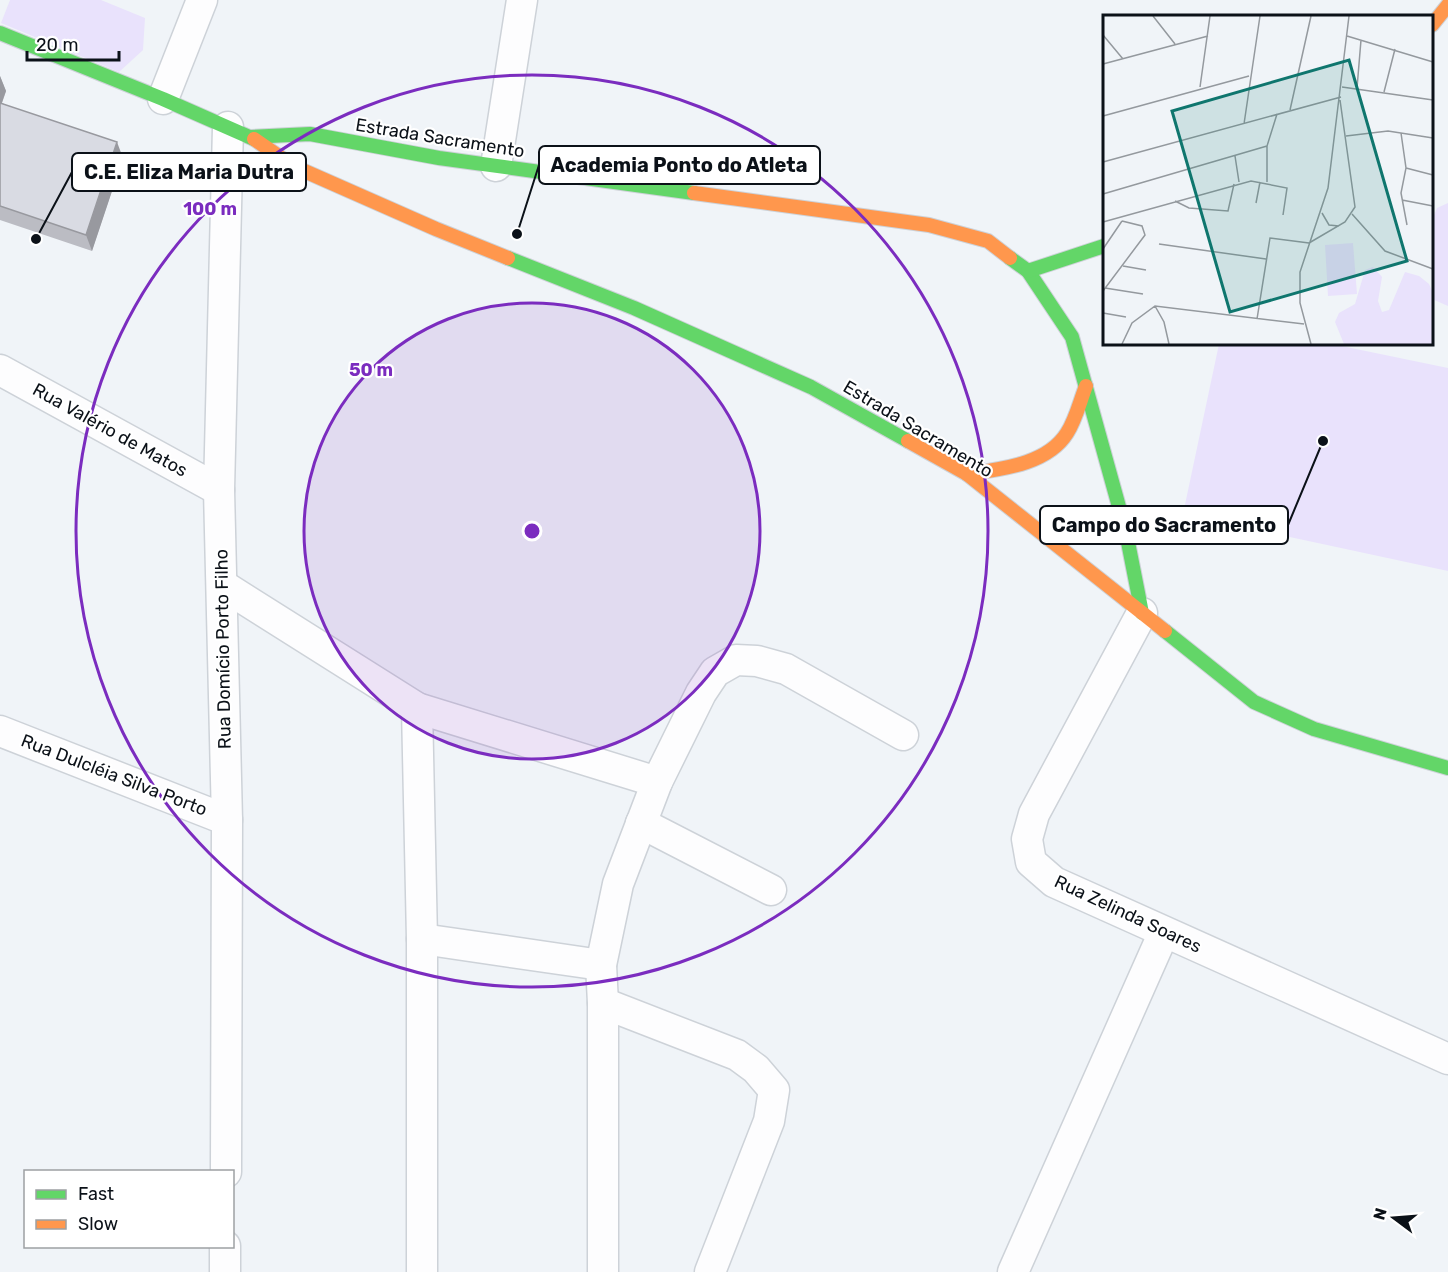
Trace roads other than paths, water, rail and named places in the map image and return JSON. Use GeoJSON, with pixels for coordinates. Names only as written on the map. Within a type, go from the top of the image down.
{"type":"FeatureCollection","features":[{"type":"Feature","properties":{"kind":"main road"},"geometry":{"type":"LineString","coordinates":[[1433,23],[1448,6]]}},
{"type":"Feature","properties":{"kind":"main road","name":"Estrada Sacramento"},"geometry":{"type":"LineString","coordinates":[[0,33],[240,132],[293,166],[436,229],[634,308],[811,387],[967,474],[1142,613]]}},
{"type":"Feature","properties":{"kind":"main road","name":"Estrada Sacramento"},"geometry":{"type":"LineString","coordinates":[[240,132],[310,134],[439,158],[929,225],[987,242],[1028,271],[1072,337],[1126,532],[1142,613]]}},
{"type":"Feature","properties":{"kind":"main road"},"geometry":{"type":"LineString","coordinates":[[1028,271],[1103,246]]}},
{"type":"Feature","properties":{"kind":"main road"},"geometry":{"type":"LineString","coordinates":[[967,474],[1016,465],[1043,454],[1057,445],[1066,434],[1086,386]]}},
{"type":"Feature","properties":{"kind":"main road"},"geometry":{"type":"LineString","coordinates":[[1142,613],[1254,702],[1314,729],[1448,768]]}},
{"type":"Feature","properties":{"kind":"street"},"geometry":{"type":"LineString","coordinates":[[163,99],[201,0]]}},
{"type":"Feature","properties":{"kind":"street"},"geometry":{"type":"LineString","coordinates":[[496,166],[522,0]]}},
{"type":"Feature","properties":{"kind":"street","name":"Rua Domício Porto Filho"},"geometry":{"type":"LineString","coordinates":[[226,1170],[227,820],[219,490],[240,132]]}},
{"type":"Feature","properties":{"kind":"street","name":"Rua Valério de Matos"},"geometry":{"type":"LineString","coordinates":[[0,370],[219,490]]}},
{"type":"Feature","properties":{"kind":"street"},"geometry":{"type":"LineString","coordinates":[[222,585],[417,708],[657,782]]}},
{"type":"Feature","properties":{"kind":"street","name":"Rua Zelinda Soares"},"geometry":{"type":"LineString","coordinates":[[1142,613],[1034,814],[1028,839],[1031,862],[1054,882],[1448,1059]]}},
{"type":"Feature","properties":{"kind":"street"},"geometry":{"type":"LineString","coordinates":[[603,1272],[601,965],[618,884],[657,782],[701,693],[715,672],[736,660],[757,661],[786,669],[903,735]]}},
{"type":"Feature","properties":{"kind":"street"},"geometry":{"type":"LineString","coordinates":[[417,708],[422,939],[422,1272]]}},
{"type":"Feature","properties":{"kind":"street","name":"Rua Dulcléia Silva Porto"},"geometry":{"type":"LineString","coordinates":[[0,731],[227,820]]}},
{"type":"Feature","properties":{"kind":"street"},"geometry":{"type":"LineString","coordinates":[[641,823],[771,890]]}},
{"type":"Feature","properties":{"kind":"street"},"geometry":{"type":"LineString","coordinates":[[1013,1272],[1164,933]]}},
{"type":"Feature","properties":{"kind":"street"},"geometry":{"type":"LineString","coordinates":[[422,939],[601,965]]}},
{"type":"Feature","properties":{"kind":"street"},"geometry":{"type":"LineString","coordinates":[[603,1003],[737,1055],[756,1069],[774,1090],[769,1120],[710,1272]]}},
{"type":"Feature","properties":{"kind":"street"},"geometry":{"type":"LineString","coordinates":[[225,1248],[225,1272]]}},
{"type":"Feature","properties":{"kind":"place","name":"Academia Ponto do Atleta"},"geometry":{"type":"Point","coordinates":[517,234]}},
{"type":"Feature","properties":{"kind":"place","name":"C.E. Eliza Maria Dutra"},"geometry":{"type":"Point","coordinates":[36,239]}},
{"type":"Feature","properties":{"kind":"place","name":"Campo do Sacramento"},"geometry":{"type":"Point","coordinates":[1323,441]}}]}
